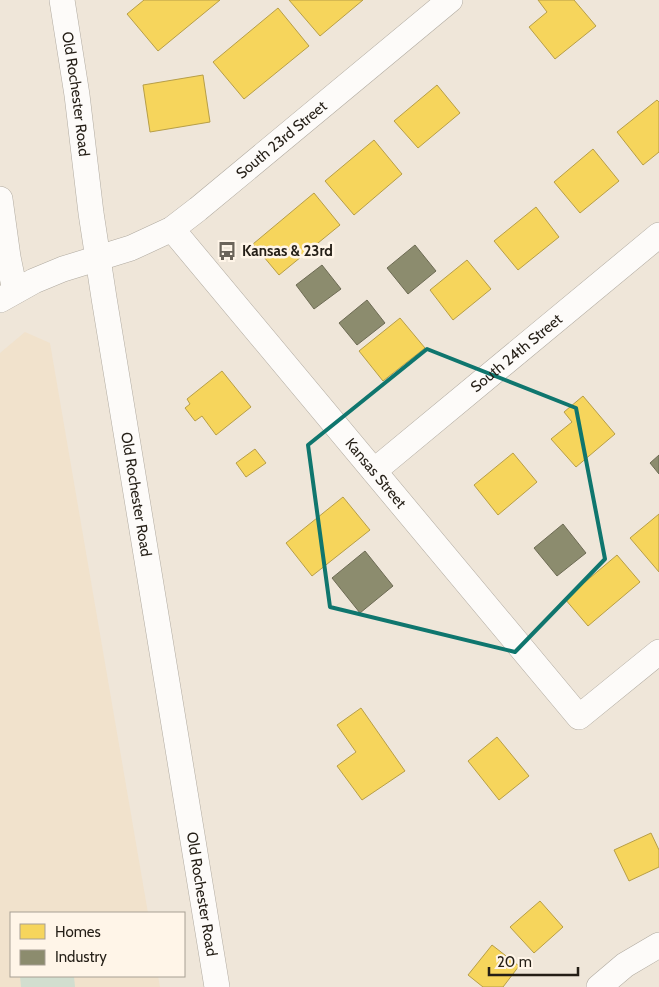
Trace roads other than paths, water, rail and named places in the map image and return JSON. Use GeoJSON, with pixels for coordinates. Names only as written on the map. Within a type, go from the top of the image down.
{"type":"FeatureCollection","features":[{"type":"Feature","properties":{"kind":"street","name":"Old Rochester Road"},"geometry":{"type":"LineString","coordinates":[[62,0],[77,95],[98,258],[217,987]]}},
{"type":"Feature","properties":{"kind":"street","name":"South 23rd Street"},"geometry":{"type":"LineString","coordinates":[[8,295],[63,269],[131,248],[172,229],[450,0]]}},
{"type":"Feature","properties":{"kind":"street"},"geometry":{"type":"LineString","coordinates":[[0,199],[8,257],[8,295]]}},
{"type":"Feature","properties":{"kind":"street","name":"Kansas Street"},"geometry":{"type":"LineString","coordinates":[[172,229],[580,717],[659,652]]}},
{"type":"Feature","properties":{"kind":"street","name":"South 24th Street"},"geometry":{"type":"LineString","coordinates":[[374,471],[659,235]]}},
{"type":"Feature","properties":{"kind":"street"},"geometry":{"type":"LineString","coordinates":[[599,987],[625,965],[659,945]]}},
{"type":"Feature","properties":{"kind":"place","name":"Kansas & 23rd"},"geometry":{"type":"Point","coordinates":[227,251]}}]}
